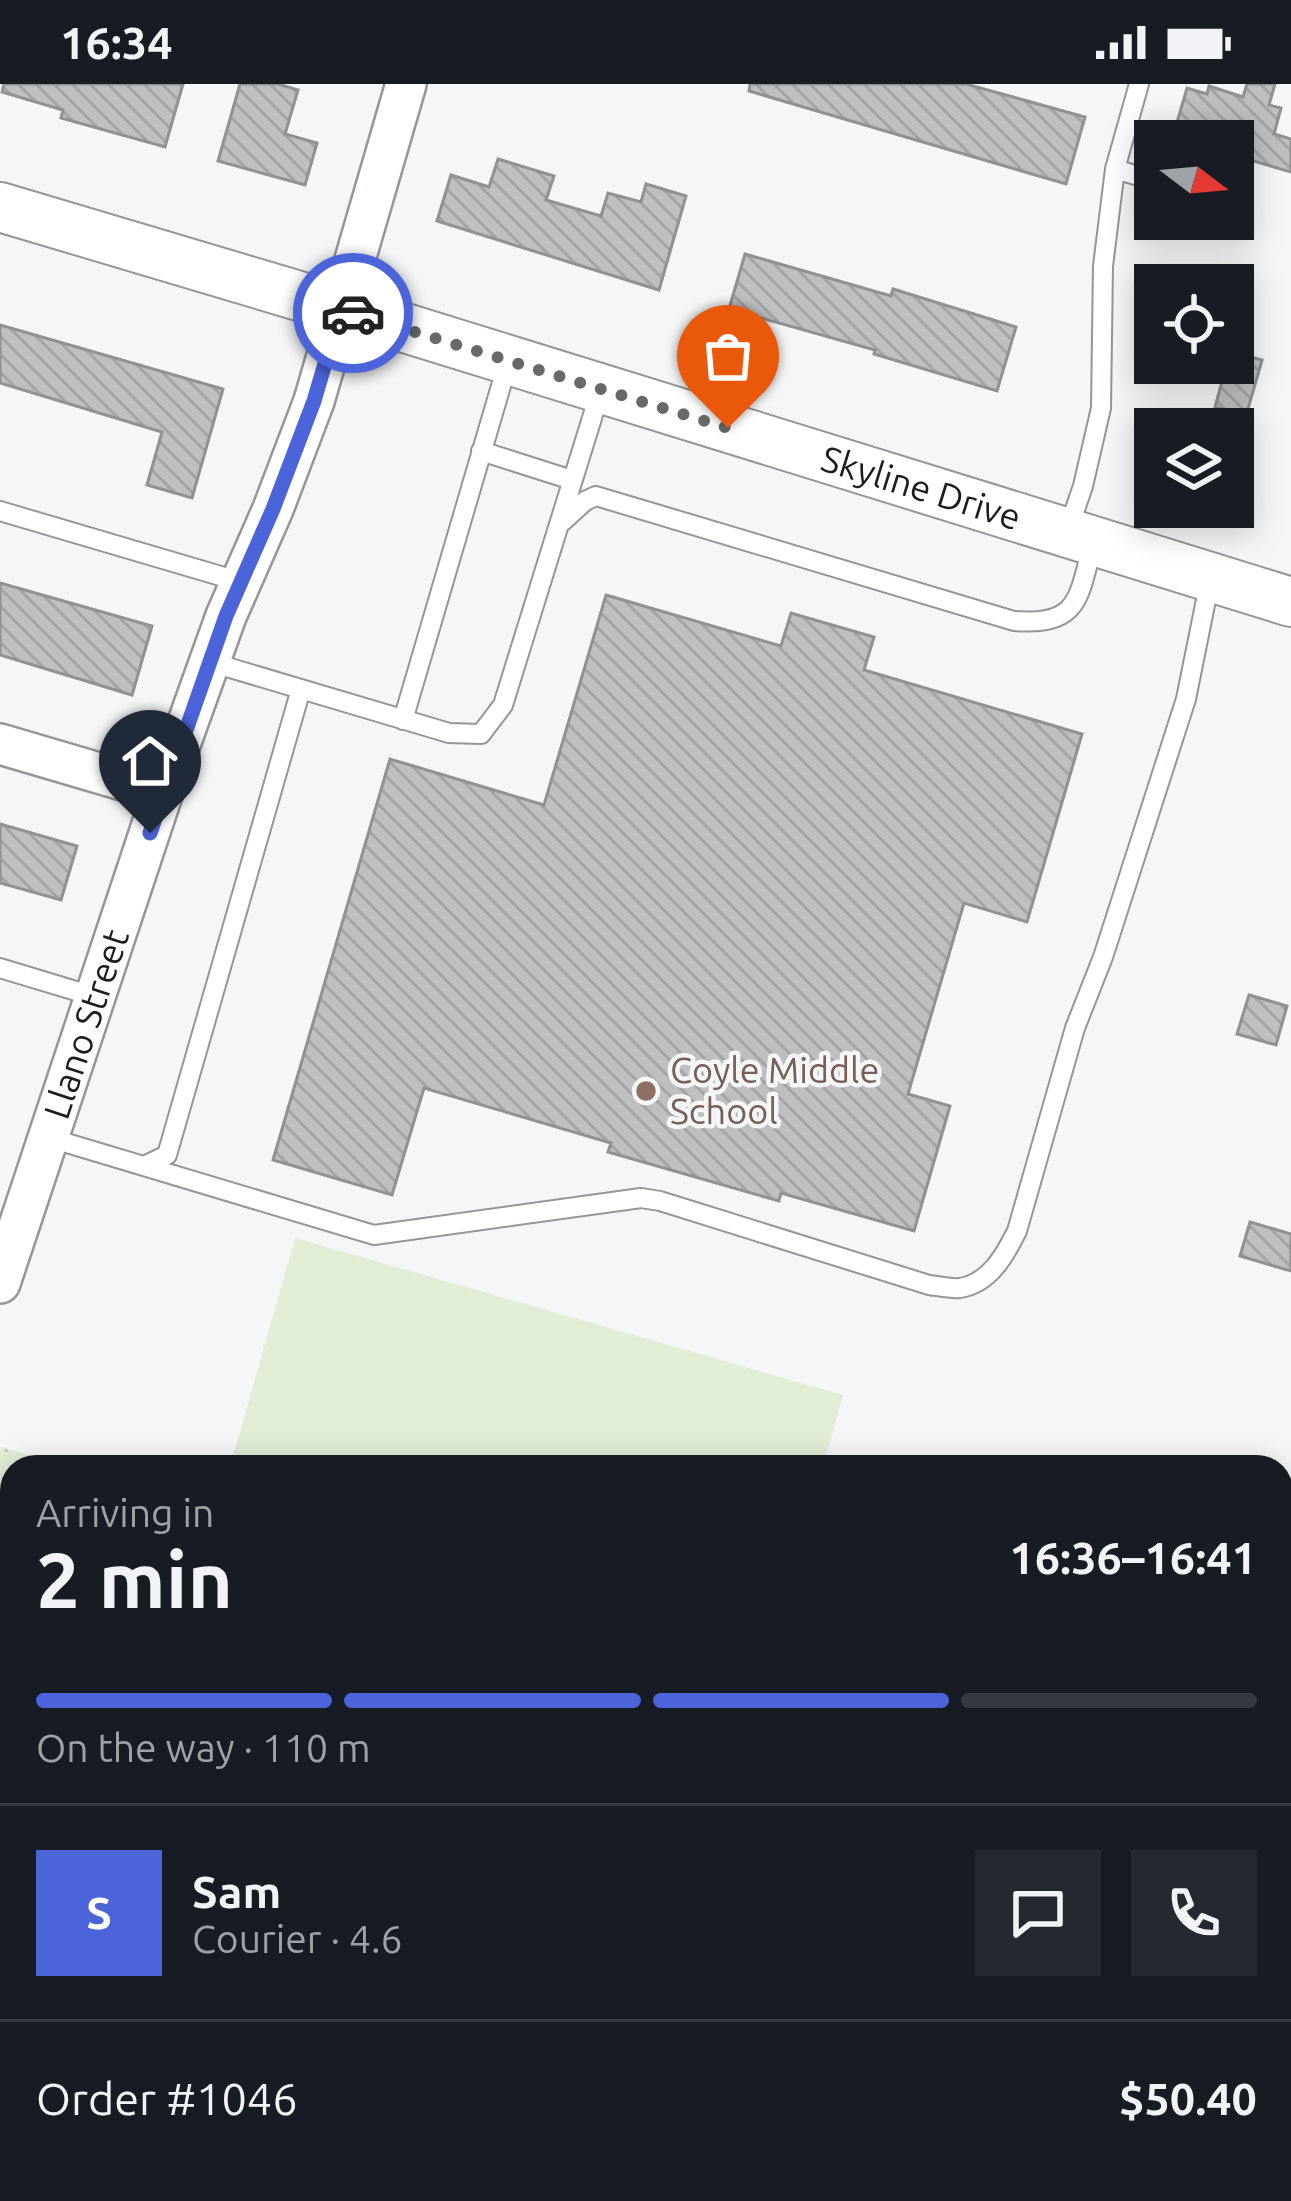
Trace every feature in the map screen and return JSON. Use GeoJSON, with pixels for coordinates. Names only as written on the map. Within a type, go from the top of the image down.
{"type":"FeatureCollection","features":[{"type":"Feature","properties":{"kind":"street","name":"Llano Street"},"geometry":{"type":"LineString","coordinates":[[0,1283],[11,1216],[50,1138],[209,662],[314,401],[406,84]]}},
{"type":"Feature","properties":{"kind":"street","name":"Skyline Drive"},"geometry":{"type":"LineString","coordinates":[[0,207],[1291,602]]}},
{"type":"Feature","properties":{"kind":"street"},"geometry":{"type":"LineString","coordinates":[[0,744],[163,792]]}},
{"type":"Feature","properties":{"kind":"lane"},"geometry":{"type":"LineString","coordinates":[[559,525],[596,496],[1015,621],[1041,623],[1063,616],[1078,599],[1083,486],[1100,409],[1103,266],[1115,169],[1139,84]]}},
{"type":"Feature","properties":{"kind":"lane"},"geometry":{"type":"LineString","coordinates":[[1115,169],[1134,175]]}},
{"type":"Feature","properties":{"kind":"lane"},"geometry":{"type":"LineString","coordinates":[[403,720],[508,360]]}},
{"type":"Feature","properties":{"kind":"lane"},"geometry":{"type":"LineString","coordinates":[[209,662],[449,734],[481,734],[503,705],[601,389]]}},
{"type":"Feature","properties":{"kind":"lane"},"geometry":{"type":"LineString","coordinates":[[482,451],[572,480]]}},
{"type":"Feature","properties":{"kind":"lane"},"geometry":{"type":"LineString","coordinates":[[0,511],[241,582]]}},
{"type":"Feature","properties":{"kind":"lane"},"geometry":{"type":"LineString","coordinates":[[50,1138],[374,1235],[640,1198],[929,1285],[960,1288],[986,1277],[1018,1232],[1075,1028],[1103,957],[1186,699],[1211,577]]}},
{"type":"Feature","properties":{"kind":"lane"},"geometry":{"type":"LineString","coordinates":[[144,1166],[167,1155],[302,689]]}},
{"type":"Feature","properties":{"kind":"lane"},"geometry":{"type":"LineString","coordinates":[[0,968],[96,997]]}},
{"type":"Feature","properties":{"kind":"green space"},"geometry":{"type":"Polygon","coordinates":[[[295,1238],[843,1395],[826,1455],[233,1455],[295,1238]]]}},
{"type":"Feature","properties":{"kind":"green space"},"geometry":{"type":"Polygon","coordinates":[[[0,1447],[28,1455],[0,1455],[0,1447]]]}},
{"type":"Feature","properties":{"kind":"building"},"geometry":{"type":"Polygon","coordinates":[[[4,84],[183,84],[165,147],[61,118],[63,110],[2,92],[4,84]]]}},
{"type":"Feature","properties":{"kind":"building"},"geometry":{"type":"Polygon","coordinates":[[[240,84],[278,84],[298,90],[285,134],[317,143],[305,185],[218,161],[240,84]]]}},
{"type":"Feature","properties":{"kind":"building"},"geometry":{"type":"Polygon","coordinates":[[[750,84],[966,84],[1085,117],[1066,184],[749,91],[750,84]]]}},
{"type":"Feature","properties":{"kind":"building"},"geometry":{"type":"Polygon","coordinates":[[[1247,84],[1275,84],[1269,105],[1281,108],[1274,134],[1291,139],[1291,172],[1254,161],[1254,120],[1178,120],[1187,88],[1207,94],[1209,86],[1243,97],[1247,84]]]}},
{"type":"Feature","properties":{"kind":"building"},"geometry":{"type":"Polygon","coordinates":[[[498,159],[554,176],[546,200],[601,216],[608,193],[641,202],[646,184],[686,196],[659,290],[437,221],[451,175],[489,187],[498,159]]]}},
{"type":"Feature","properties":{"kind":"building"},"geometry":{"type":"Polygon","coordinates":[[[745,254],[891,296],[893,289],[1016,327],[997,391],[729,309],[745,254]]]}},
{"type":"Feature","properties":{"kind":"building"},"geometry":{"type":"Polygon","coordinates":[[[0,325],[223,389],[192,498],[147,485],[162,432],[0,383],[0,325]]]}},
{"type":"Feature","properties":{"kind":"building"},"geometry":{"type":"Polygon","coordinates":[[[1254,358],[1262,360],[1248,408],[1215,407],[1221,384],[1254,384],[1254,358]]]}},
{"type":"Feature","properties":{"kind":"building"},"geometry":{"type":"Polygon","coordinates":[[[0,583],[152,626],[132,695],[0,655],[0,583]]]}},
{"type":"Feature","properties":{"kind":"building","name":"Coyle Middle School"},"geometry":{"type":"Polygon","coordinates":[[[606,595],[781,646],[791,613],[874,637],[864,670],[1082,734],[1027,922],[964,903],[908,1094],[950,1106],[914,1231],[781,1193],[779,1201],[608,1152],[611,1143],[424,1088],[392,1195],[273,1160],[390,759],[544,805],[606,595]]]}},
{"type":"Feature","properties":{"kind":"building"},"geometry":{"type":"Polygon","coordinates":[[[0,824],[77,846],[61,900],[0,883],[0,824]]]}},
{"type":"Feature","properties":{"kind":"building"},"geometry":{"type":"Polygon","coordinates":[[[1249,995],[1287,1006],[1276,1045],[1237,1034],[1249,995]]]}},
{"type":"Feature","properties":{"kind":"building"},"geometry":{"type":"Polygon","coordinates":[[[1250,1222],[1291,1234],[1291,1271],[1240,1256],[1250,1222]]]}},
{"type":"Feature","properties":{"kind":"way so far"},"geometry":{"type":"LineString","coordinates":[[353,313],[728,428]]}},
{"type":"Feature","properties":{"kind":"place","name":"Coyle Middle School"},"geometry":{"type":"Point","coordinates":[646,1091]}},
{"type":"Feature","properties":{"kind":"route"},"geometry":{"type":"LineString","coordinates":[[150,833],[226,616],[314,401],[341,309],[353,313]]}}]}
